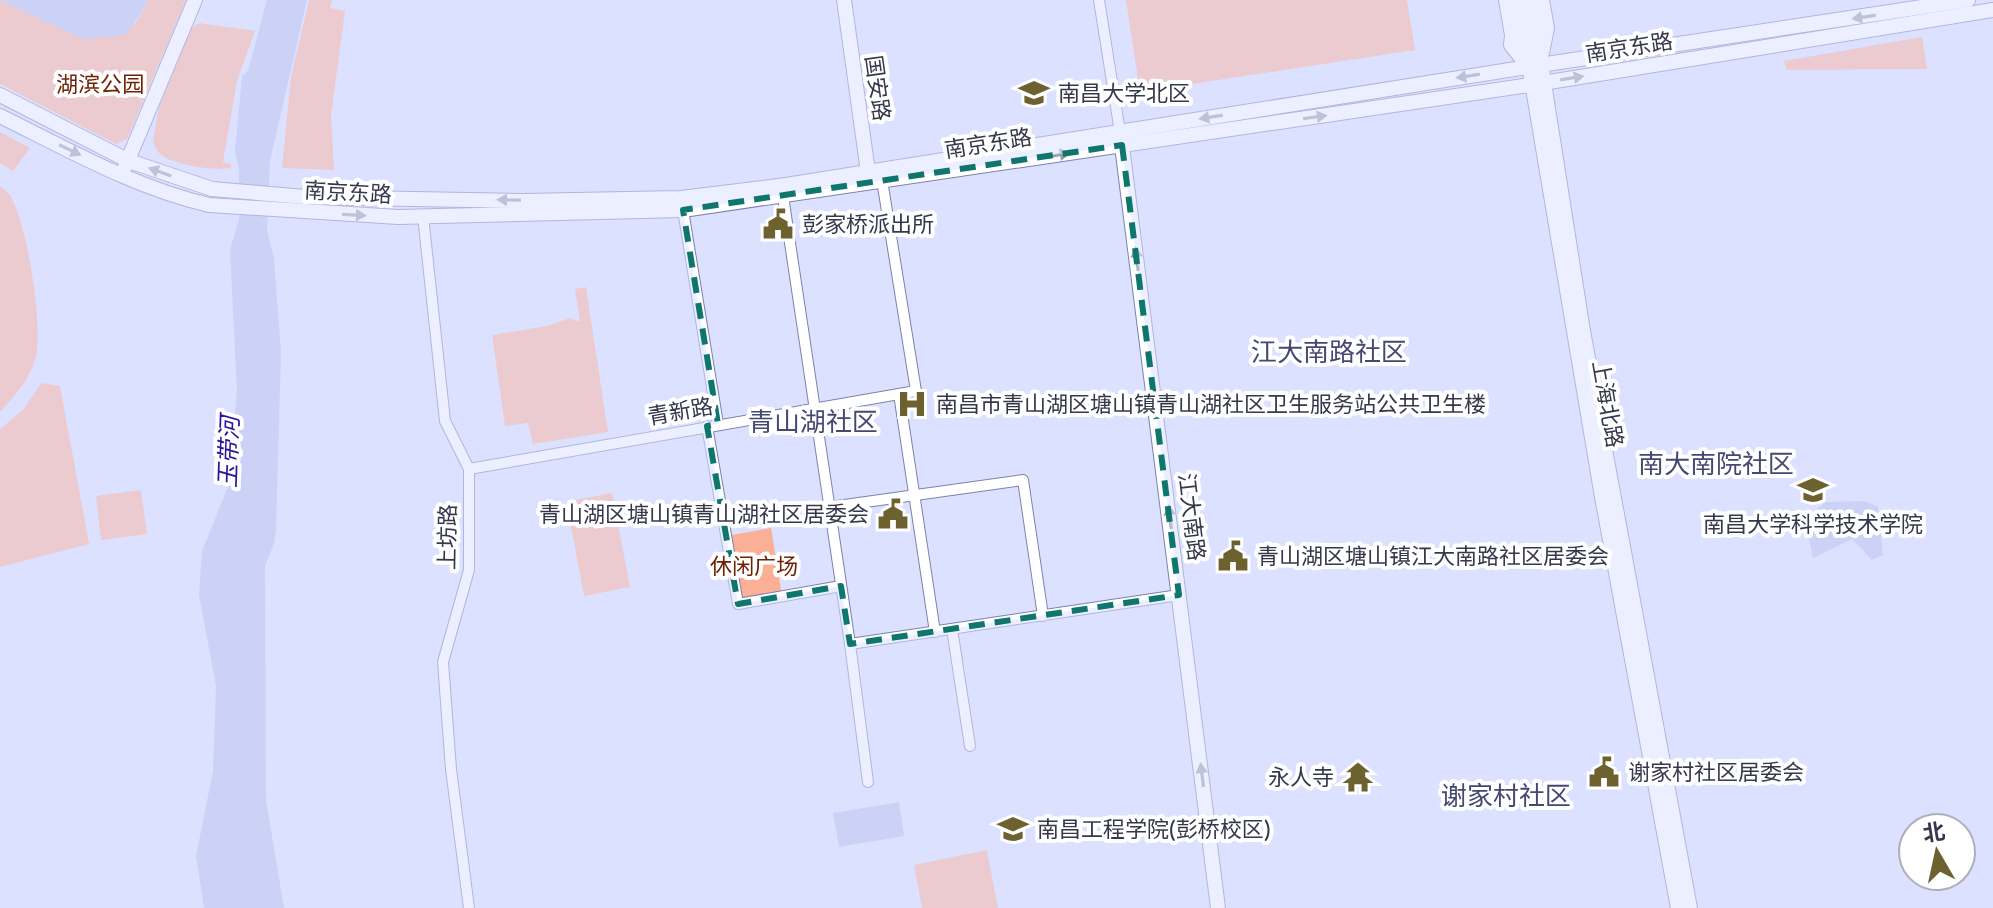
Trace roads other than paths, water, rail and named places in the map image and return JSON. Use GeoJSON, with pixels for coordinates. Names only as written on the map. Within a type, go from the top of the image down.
{"type":"FeatureCollection","features":[{"type":"Feature","properties":{"kind":"main road"},"geometry":{"type":"LineString","coordinates":[[122,175],[195,0]]}},
{"type":"Feature","properties":{"kind":"main road","name":"国安路"},"geometry":{"type":"LineString","coordinates":[[844,0],[875,176]]}},
{"type":"Feature","properties":{"kind":"main road"},"geometry":{"type":"LineString","coordinates":[[1506,0],[1511,45],[1534,66],[1547,28],[1542,0]]}},
{"type":"Feature","properties":{"kind":"main road","name":"上海北路"},"geometry":{"type":"LineString","coordinates":[[1518,0],[1534,66],[1602,497],[1678,908]]}},
{"type":"Feature","properties":{"kind":"main road","name":"上海北路"},"geometry":{"type":"LineString","coordinates":[[1531,0],[1534,66]]}},
{"type":"Feature","properties":{"kind":"main road","name":"南京东路"},"geometry":{"type":"LineString","coordinates":[[0,95],[129,161],[212,189],[305,197],[522,201],[681,198],[875,176],[1121,138],[1908,5],[1968,0]]}},
{"type":"Feature","properties":{"kind":"main road","name":"南京东路"},"geometry":{"type":"LineString","coordinates":[[1121,138],[1537,84],[1993,10]]}},
{"type":"Feature","properties":{"kind":"main road","name":"上海北路"},"geometry":{"type":"LineString","coordinates":[[1537,84],[1690,908]]}},
{"type":"Feature","properties":{"kind":"main road","name":"南京东路"},"geometry":{"type":"LineString","coordinates":[[0,116],[122,175],[186,200],[276,210],[383,217],[683,210],[783,196],[875,176]]}},
{"type":"Feature","properties":{"kind":"main road","name":"江大南路"},"geometry":{"type":"LineString","coordinates":[[1121,138],[1218,908]]}},
{"type":"Feature","properties":{"kind":"street"},"geometry":{"type":"LineString","coordinates":[[1099,0],[1121,138]]}},
{"type":"Feature","properties":{"kind":"street"},"geometry":{"type":"LineString","coordinates":[[875,176],[916,391],[899,394],[935,632]]}},
{"type":"Feature","properties":{"kind":"street"},"geometry":{"type":"LineString","coordinates":[[783,196],[868,782]]}},
{"type":"Feature","properties":{"kind":"street"},"geometry":{"type":"LineString","coordinates":[[683,210],[738,604],[841,586]]}},
{"type":"Feature","properties":{"kind":"street","name":"上坊路"},"geometry":{"type":"LineString","coordinates":[[423,216],[445,421],[469,469],[469,570],[443,662],[451,769],[469,908]]}},
{"type":"Feature","properties":{"kind":"street","name":"青新路"},"geometry":{"type":"LineString","coordinates":[[469,469],[899,394]]}},
{"type":"Feature","properties":{"kind":"street"},"geometry":{"type":"LineString","coordinates":[[830,507],[1023,480],[1043,616]]}},
{"type":"Feature","properties":{"kind":"street"},"geometry":{"type":"LineString","coordinates":[[850,644],[1179,595]]}},
{"type":"Feature","properties":{"kind":"street"},"geometry":{"type":"LineString","coordinates":[[952,629],[970,746]]}},
{"type":"Feature","properties":{"kind":"water"},"geometry":{"type":"Polygon","coordinates":[[[0,0],[149,0],[126,35],[83,39],[0,0]]]}},
{"type":"Feature","properties":{"kind":"water"},"geometry":{"type":"Polygon","coordinates":[[[267,0],[307,0],[270,161],[267,229],[274,259],[281,353],[276,529],[274,544],[265,565],[266,800],[284,908],[204,908],[196,856],[213,771],[216,686],[199,595],[202,551],[229,484],[237,391],[230,249],[239,220],[239,169],[235,152],[242,76],[248,71],[267,0]]]}},
{"type":"Feature","properties":{"kind":"water"},"geometry":{"type":"Polygon","coordinates":[[[1865,501],[1878,507],[1883,555],[1872,560],[1852,539],[1813,558],[1805,518],[1826,502],[1865,501]]]}},
{"type":"Feature","properties":{"kind":"water"},"geometry":{"type":"Polygon","coordinates":[[[899,802],[904,836],[839,847],[833,813],[899,802]]]}},
{"type":"Feature","properties":{"kind":"place","name":"南昌大学北区"},"geometry":{"type":"Point","coordinates":[1034,93]}},
{"type":"Feature","properties":{"kind":"place","name":"彭家桥派出所"},"geometry":{"type":"Point","coordinates":[778,224]}},
{"type":"Feature","properties":{"kind":"place","name":"南昌市青山湖区塘山镇青山湖社区卫生服务站公共卫生楼"},"geometry":{"type":"Point","coordinates":[912,404]}},
{"type":"Feature","properties":{"kind":"place","name":"南昌大学科学技术学院"},"geometry":{"type":"Point","coordinates":[1813,490]}},
{"type":"Feature","properties":{"kind":"place","name":"青山湖区塘山镇青山湖社区居委会"},"geometry":{"type":"Point","coordinates":[893,514]}},
{"type":"Feature","properties":{"kind":"place","name":"青山湖区塘山镇江大南路社区居委会"},"geometry":{"type":"Point","coordinates":[1233,556]}},
{"type":"Feature","properties":{"kind":"place","name":"谢家村社区居委会"},"geometry":{"type":"Point","coordinates":[1604,772]}},
{"type":"Feature","properties":{"kind":"place","name":"永人寺"},"geometry":{"type":"Point","coordinates":[1358,777]}},
{"type":"Feature","properties":{"kind":"place","name":"南昌工程学院(彭桥校区)"},"geometry":{"type":"Point","coordinates":[1013,829]}},
{"type":"Feature","properties":{"kind":"district","name":"江大南路社区"},"geometry":{"type":"Point","coordinates":[1329,352]}},
{"type":"Feature","properties":{"kind":"district","name":"青山湖社区"},"geometry":{"type":"Point","coordinates":[813,422]}},
{"type":"Feature","properties":{"kind":"district","name":"南大南院社区"},"geometry":{"type":"Point","coordinates":[1716,464]}},
{"type":"Feature","properties":{"kind":"district","name":"谢家村社区"},"geometry":{"type":"Point","coordinates":[1506,796]}},
{"type":"Feature","properties":{"kind":"park label","name":"湖滨公园"},"geometry":{"type":"Point","coordinates":[100,84]}},
{"type":"Feature","properties":{"kind":"park label","name":"休闲广场"},"geometry":{"type":"Point","coordinates":[754,566]}},
{"type":"Feature","properties":{"kind":"water label","name":"玉带河"},"geometry":{"type":"Point","coordinates":[229,452]}}]}
